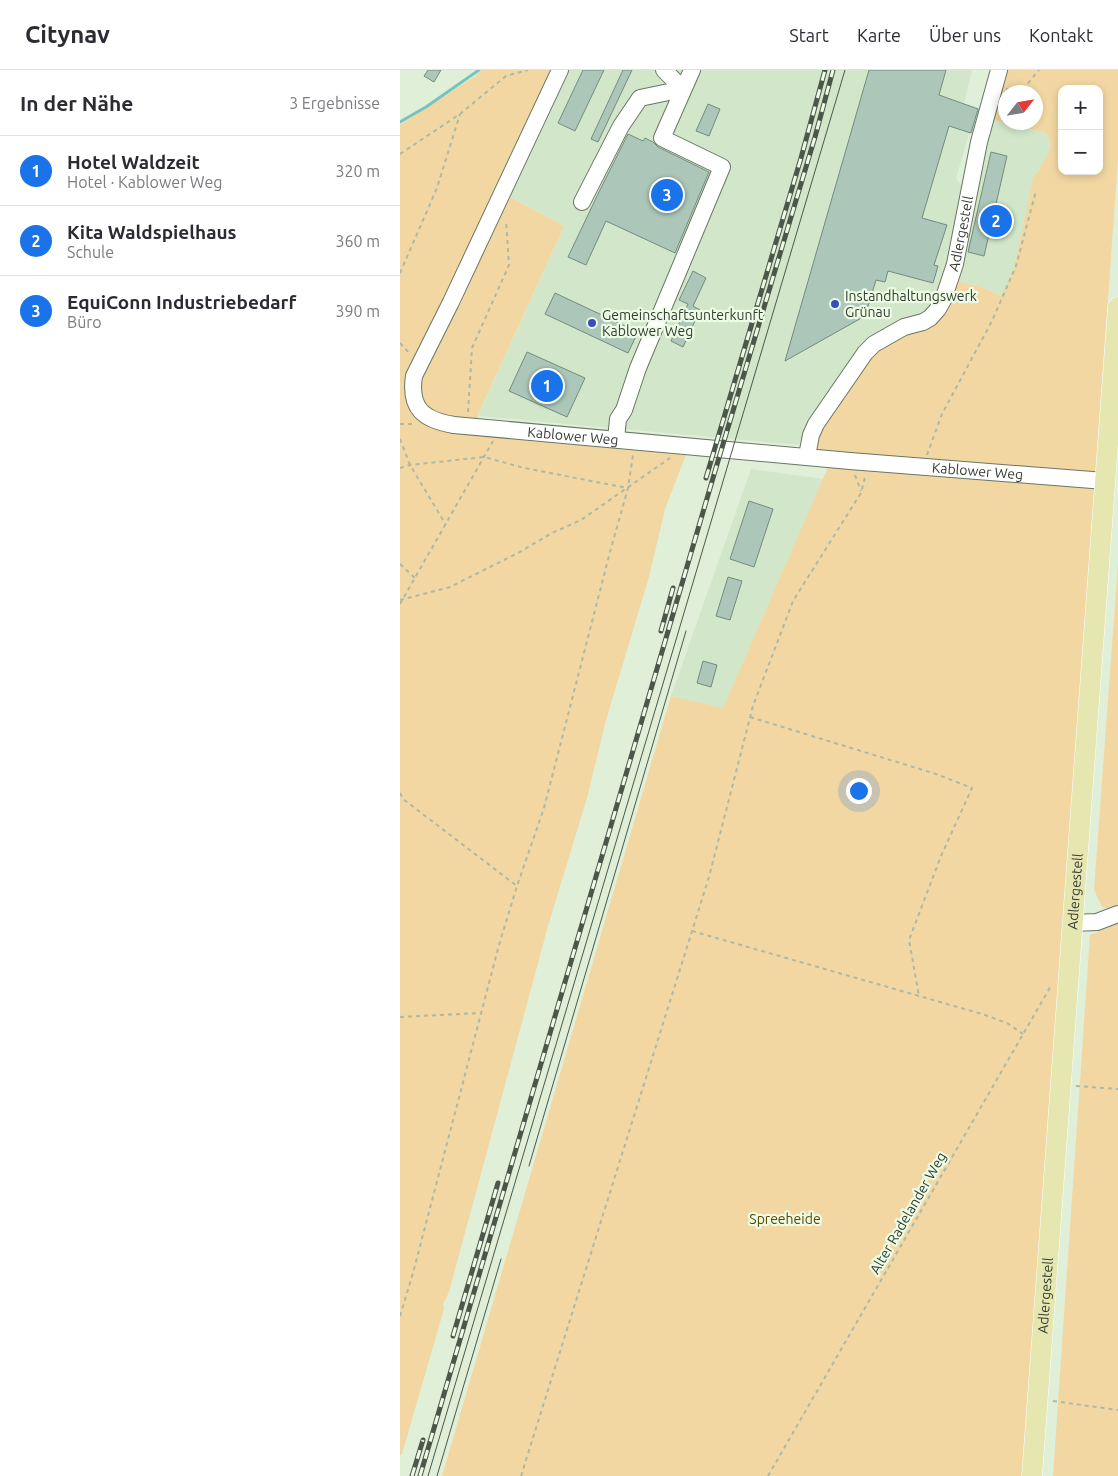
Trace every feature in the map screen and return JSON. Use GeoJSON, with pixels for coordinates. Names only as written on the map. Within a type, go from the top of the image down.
{"type":"FeatureCollection","features":[{"type":"Feature","properties":{"kind":"main road","name":"Adlergestell"},"geometry":{"type":"LineString","coordinates":[[1032,1476],[1118,307]]}},
{"type":"Feature","properties":{"kind":"street","name":"Kablower Weg"},"geometry":{"type":"LineString","coordinates":[[560,70],[502,196],[414,376],[412,388],[414,398],[426,417],[442,423],[467,426],[850,461],[1106,481]]}},
{"type":"Feature","properties":{"kind":"street"},"geometry":{"type":"LineString","coordinates":[[664,70],[683,89]]}},
{"type":"Feature","properties":{"kind":"street"},"geometry":{"type":"LineString","coordinates":[[616,440],[615,416],[624,410],[638,368],[722,167],[662,138],[692,70]]}},
{"type":"Feature","properties":{"kind":"street","name":"Adlergestell"},"geometry":{"type":"LineString","coordinates":[[807,456],[810,435],[816,424],[864,353],[874,344],[904,327],[930,318],[943,300],[955,264],[979,142],[999,70]]}},
{"type":"Feature","properties":{"kind":"street"},"geometry":{"type":"LineString","coordinates":[[582,202],[621,126],[640,98],[683,89]]}},
{"type":"Feature","properties":{"kind":"street"},"geometry":{"type":"LineString","coordinates":[[1072,922],[1097,922],[1118,914]]}},
{"type":"Feature","properties":{"kind":"path"},"geometry":{"type":"LineString","coordinates":[[400,154],[460,114],[506,76],[528,70]]}},
{"type":"Feature","properties":{"kind":"path"},"geometry":{"type":"LineString","coordinates":[[994,86],[1016,92],[1021,90],[1039,70]]}},
{"type":"Feature","properties":{"kind":"path"},"geometry":{"type":"LineString","coordinates":[[400,274],[437,188],[460,114]]}},
{"type":"Feature","properties":{"kind":"path"},"geometry":{"type":"LineString","coordinates":[[923,466],[942,414],[992,321],[1016,266],[1036,190]]}},
{"type":"Feature","properties":{"kind":"path"},"geometry":{"type":"LineString","coordinates":[[467,426],[472,348],[509,265],[502,196]]}},
{"type":"Feature","properties":{"kind":"path"},"geometry":{"type":"LineString","coordinates":[[400,604],[495,438],[498,428]]}},
{"type":"Feature","properties":{"kind":"path"},"geometry":{"type":"LineString","coordinates":[[400,439],[410,465],[446,524]]}},
{"type":"Feature","properties":{"kind":"path"},"geometry":{"type":"LineString","coordinates":[[400,1316],[517,886],[544,808],[628,488],[635,441]]}},
{"type":"Feature","properties":{"kind":"path"},"geometry":{"type":"LineString","coordinates":[[401,600],[450,588],[552,533],[581,520],[674,456],[680,445]]}},
{"type":"Feature","properties":{"kind":"path"},"geometry":{"type":"LineString","coordinates":[[400,468],[410,465],[484,457],[524,468],[628,488]]}},
{"type":"Feature","properties":{"kind":"path"},"geometry":{"type":"LineString","coordinates":[[850,461],[862,493]]}},
{"type":"Feature","properties":{"kind":"path"},"geometry":{"type":"LineString","coordinates":[[521,1476],[709,877],[750,717],[793,601],[862,493],[869,462]]}},
{"type":"Feature","properties":{"kind":"path"},"geometry":{"type":"LineString","coordinates":[[400,564],[415,578]]}},
{"type":"Feature","properties":{"kind":"path"},"geometry":{"type":"LineString","coordinates":[[750,717],[936,774],[972,788],[941,856],[909,940],[919,996]]}},
{"type":"Feature","properties":{"kind":"path"},"geometry":{"type":"LineString","coordinates":[[400,793],[403,799],[517,886]]}},
{"type":"Feature","properties":{"kind":"path"},"geometry":{"type":"LineString","coordinates":[[692,931],[982,1014],[1007,1024],[1023,1034]]}},
{"type":"Feature","properties":{"kind":"path","name":"Alter Radelander Weg"},"geometry":{"type":"LineString","coordinates":[[768,1476],[1054,980]]}},
{"type":"Feature","properties":{"kind":"path"},"geometry":{"type":"LineString","coordinates":[[400,1017],[481,1013]]}},
{"type":"Feature","properties":{"kind":"path"},"geometry":{"type":"LineString","coordinates":[[1076,1086],[1118,1089]]}},
{"type":"Feature","properties":{"kind":"path"},"geometry":{"type":"LineString","coordinates":[[1053,1401],[1118,1410]]}},
{"type":"Feature","properties":{"kind":"shaded area"},"geometry":{"type":"Polygon","coordinates":[[[567,70],[972,70],[964,103],[980,108],[972,133],[969,134],[956,178],[965,191],[946,281],[931,312],[856,355],[799,445],[478,416],[564,226],[508,196],[567,70]]]}},
{"type":"Feature","properties":{"kind":"shaded area"},"geometry":{"type":"Polygon","coordinates":[[[991,119],[998,121],[998,130],[1034,130],[1046,133],[1051,140],[1050,152],[1041,165],[1014,268],[1002,296],[984,288],[953,280],[991,119]]]}},
{"type":"Feature","properties":{"kind":"shaded area"},"geometry":{"type":"Polygon","coordinates":[[[751,469],[823,479],[723,709],[671,696],[751,469]]]}},
{"type":"Feature","properties":{"kind":"green space"},"geometry":{"type":"Polygon","coordinates":[[[482,70],[550,70],[497,187],[508,196],[564,226],[478,415],[476,431],[687,452],[665,509],[649,577],[606,720],[587,798],[548,926],[449,1292],[443,1304],[444,1309],[400,1456],[400,125],[482,70]]]}},
{"type":"Feature","properties":{"kind":"green space","name":"Spreeheide"},"geometry":{"type":"Polygon","coordinates":[[[1004,70],[1118,70],[1118,159],[1024,1476],[442,1476],[671,696],[723,708],[828,467],[814,445],[813,436],[869,352],[929,324],[953,280],[984,288],[1001,296],[1014,268],[1034,175],[1039,171],[1050,149],[1051,144],[1046,133],[1034,130],[1043,130],[1043,85],[1000,85],[1004,70]]]}},
{"type":"Feature","properties":{"kind":"green space","name":"Spreeheide"},"geometry":{"type":"Polygon","coordinates":[[[998,93],[998,121],[991,119],[998,93]]]}},
{"type":"Feature","properties":{"kind":"green space"},"geometry":{"type":"Polygon","coordinates":[[[1118,564],[1118,1476],[1053,1476],[1090,935],[1115,925],[1115,910],[1102,907],[1094,890],[1118,564]]]}},
{"type":"Feature","properties":{"kind":"building"},"geometry":{"type":"Polygon","coordinates":[[[428,70],[441,70],[434,82],[424,76],[428,70]]]}},
{"type":"Feature","properties":{"kind":"building"},"geometry":{"type":"Polygon","coordinates":[[[583,70],[604,70],[575,131],[558,123],[583,70]]]}},
{"type":"Feature","properties":{"kind":"building"},"geometry":{"type":"Polygon","coordinates":[[[623,70],[632,70],[598,142],[591,139],[623,70]]]}},
{"type":"Feature","properties":{"kind":"building"},"geometry":{"type":"Polygon","coordinates":[[[869,70],[946,70],[939,95],[978,109],[971,133],[949,126],[922,218],[947,225],[934,265],[938,266],[933,283],[888,271],[885,282],[876,280],[865,316],[785,361],[869,70]]]}},
{"type":"Feature","properties":{"kind":"building"},"geometry":{"type":"Polygon","coordinates":[[[708,104],[720,109],[709,136],[696,131],[708,104]]]}},
{"type":"Feature","properties":{"kind":"building"},"geometry":{"type":"Polygon","coordinates":[[[628,134],[643,141],[645,138],[658,147],[709,172],[675,253],[606,221],[586,265],[568,257],[628,134]]]}},
{"type":"Feature","properties":{"kind":"building"},"geometry":{"type":"Polygon","coordinates":[[[991,152],[1007,156],[984,256],[968,252],[991,152]]]}},
{"type":"Feature","properties":{"kind":"building"},"geometry":{"type":"Polygon","coordinates":[[[693,271],[706,278],[693,306],[700,310],[683,347],[671,341],[688,304],[679,300],[693,271]]]}},
{"type":"Feature","properties":{"kind":"building","name":"Gemeinschaftsunterkunft Kablower Weg"},"geometry":{"type":"Polygon","coordinates":[[[555,293],[638,332],[628,353],[545,314],[555,293]]]}},
{"type":"Feature","properties":{"kind":"building"},"geometry":{"type":"Polygon","coordinates":[[[527,352],[585,378],[567,417],[509,391],[527,352]]]}},
{"type":"Feature","properties":{"kind":"building"},"geometry":{"type":"Polygon","coordinates":[[[749,501],[773,509],[754,567],[730,559],[749,501]]]}},
{"type":"Feature","properties":{"kind":"building"},"geometry":{"type":"Polygon","coordinates":[[[728,577],[742,581],[730,620],[716,616],[728,577]]]}},
{"type":"Feature","properties":{"kind":"building"},"geometry":{"type":"Polygon","coordinates":[[[703,661],[717,665],[711,687],[697,683],[703,661]]]}},
{"type":"Feature","properties":{"kind":"waterway"},"geometry":{"type":"LineString","coordinates":[[400,122],[426,107],[479,70]]}},
{"type":"Feature","properties":{"kind":"tram line"},"geometry":{"type":"LineString","coordinates":[[428,1476],[845,70]]}},
{"type":"Feature","properties":{"kind":"tram line"},"geometry":{"type":"LineString","coordinates":[[529,1166],[686,631]]}},
{"type":"Feature","properties":{"kind":"tram line"},"geometry":{"type":"LineString","coordinates":[[437,1476],[501,1259]]}},
{"type":"Feature","properties":{"kind":"railway"},"geometry":{"type":"LineString","coordinates":[[706,478],[801,158],[825,70]]}},
{"type":"Feature","properties":{"kind":"railway"},"geometry":{"type":"LineString","coordinates":[[420,1476],[815,137],[833,70]]}},
{"type":"Feature","properties":{"kind":"railway"},"geometry":{"type":"LineString","coordinates":[[661,631],[673,588]]}},
{"type":"Feature","properties":{"kind":"railway"},"geometry":{"type":"LineString","coordinates":[[453,1336],[498,1183]]}},
{"type":"Feature","properties":{"kind":"railway"},"geometry":{"type":"LineString","coordinates":[[412,1476],[423,1440]]}},
{"type":"Feature","properties":{"kind":"place","name":"EquiConn Industriebedarf"},"geometry":{"type":"Point","coordinates":[667,195]}},
{"type":"Feature","properties":{"kind":"place","name":"Kita Waldspielhaus"},"geometry":{"type":"Point","coordinates":[996,221]}},
{"type":"Feature","properties":{"kind":"place","name":"Instandhaltungswerk Grünau"},"geometry":{"type":"Point","coordinates":[835,304]}},
{"type":"Feature","properties":{"kind":"place","name":"Gemeinschaftsunterkunft Kablower Weg"},"geometry":{"type":"Point","coordinates":[592,323]}},
{"type":"Feature","properties":{"kind":"place","name":"Hotel Waldzeit"},"geometry":{"type":"Point","coordinates":[547,386]}}]}
